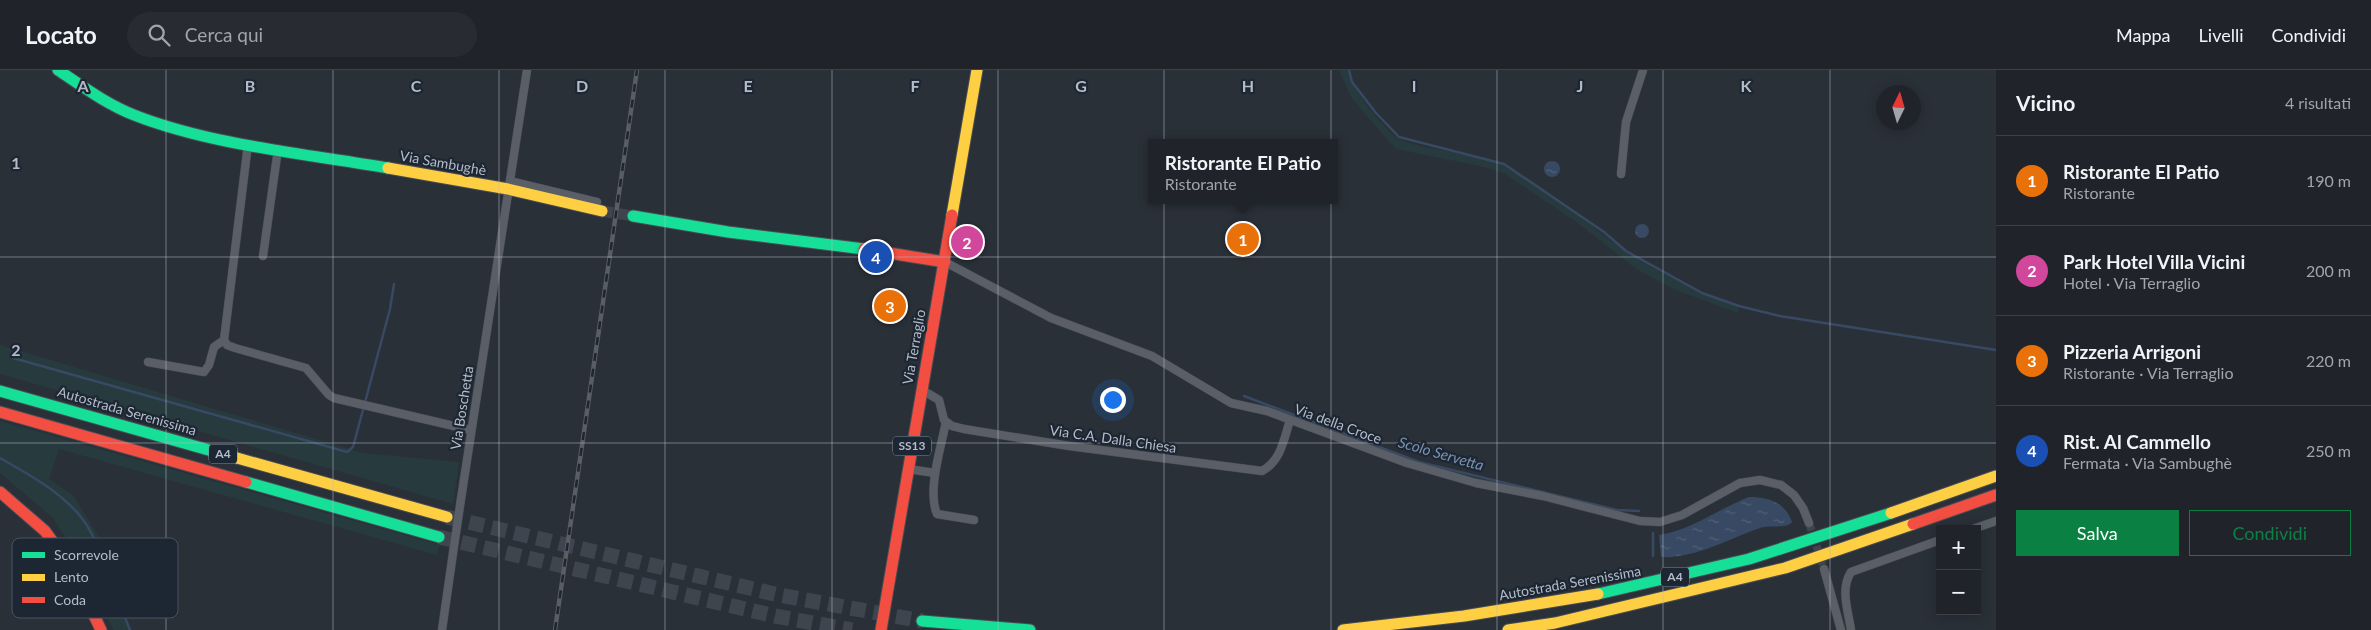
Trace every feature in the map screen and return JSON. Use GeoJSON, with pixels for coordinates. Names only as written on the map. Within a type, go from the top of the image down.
{"type":"FeatureCollection","features":[{"type":"Feature","properties":{"kind":"main road","name":"Via Sambughè"},"geometry":{"type":"LineString","coordinates":[[58,70],[98,97],[132,114],[171,128],[248,144],[509,185],[600,207]]}},
{"type":"Feature","properties":{"kind":"main road","name":"Via Terraglio"},"geometry":{"type":"LineString","coordinates":[[881,630],[978,70]]}},
{"type":"Feature","properties":{"kind":"main road"},"geometry":{"type":"LineString","coordinates":[[633,216],[945,262]]}},
{"type":"Feature","properties":{"kind":"main road","name":"Autostrada Serenissima"},"geometry":{"type":"LineString","coordinates":[[0,391],[447,517]]}},
{"type":"Feature","properties":{"kind":"main road","name":"A4"},"geometry":{"type":"LineString","coordinates":[[0,412],[440,538]]}},
{"type":"Feature","properties":{"kind":"main road","name":"Autostrada Serenissima"},"geometry":{"type":"LineString","coordinates":[[1343,630],[1444,619],[1553,603],[1665,580],[1783,548],[1882,517],[1996,476]]}},
{"type":"Feature","properties":{"kind":"main road"},"geometry":{"type":"LineString","coordinates":[[0,492],[45,531],[50,538]]}},
{"type":"Feature","properties":{"kind":"main road","name":"A4"},"geometry":{"type":"LineString","coordinates":[[1508,630],[1555,623],[1785,568],[1996,495]]}},
{"type":"Feature","properties":{"kind":"main road"},"geometry":{"type":"LineString","coordinates":[[95,618],[101,630]]}},
{"type":"Feature","properties":{"kind":"main road"},"geometry":{"type":"LineString","coordinates":[[922,621],[1030,630]]}},
{"type":"Feature","properties":{"kind":"street","name":"Via Boschetta"},"geometry":{"type":"LineString","coordinates":[[442,630],[527,70]]}},
{"type":"Feature","properties":{"kind":"street"},"geometry":{"type":"LineString","coordinates":[[1621,174],[1626,122],[1643,70]]}},
{"type":"Feature","properties":{"kind":"street"},"geometry":{"type":"LineString","coordinates":[[248,144],[224,340],[227,345],[306,368],[329,395],[334,398],[471,430]]}},
{"type":"Feature","properties":{"kind":"street"},"geometry":{"type":"LineString","coordinates":[[263,256],[278,149]]}},
{"type":"Feature","properties":{"kind":"street","name":"Via della Croce"},"geometry":{"type":"LineString","coordinates":[[945,262],[1051,318],[1152,356],[1231,403],[1290,420],[1407,463],[1476,483],[1543,496],[1640,521],[1660,522],[1682,515],[1740,483],[1760,480],[1781,485],[1794,495],[1803,508],[1809,523]]}},
{"type":"Feature","properties":{"kind":"street"},"geometry":{"type":"LineString","coordinates":[[148,362],[204,372],[209,365],[214,347],[224,340]]}},
{"type":"Feature","properties":{"kind":"street"},"geometry":{"type":"LineString","coordinates":[[922,390],[936,398],[941,404],[942,417],[946,422],[935,473],[932,503],[936,514],[974,520]]}},
{"type":"Feature","properties":{"kind":"street","name":"Via C.A. Dalla Chiesa"},"geometry":{"type":"LineString","coordinates":[[946,422],[964,429],[998,435],[1262,471],[1271,466],[1278,457],[1290,420]]}},
{"type":"Feature","properties":{"kind":"street"},"geometry":{"type":"LineString","coordinates":[[908,469],[935,473]]}},
{"type":"Feature","properties":{"kind":"street"},"geometry":{"type":"LineString","coordinates":[[1981,526],[1996,521]]}},
{"type":"Feature","properties":{"kind":"street"},"geometry":{"type":"LineString","coordinates":[[1851,630],[1845,590],[1845,581],[1851,572],[1936,541]]}},
{"type":"Feature","properties":{"kind":"street"},"geometry":{"type":"LineString","coordinates":[[1824,569],[1841,630]]}},
{"type":"Feature","properties":{"kind":"green space"},"geometry":{"type":"Polygon","coordinates":[[[1339,70],[1348,70],[1351,79],[1367,106],[1396,137],[1414,144],[1488,159],[1513,170],[1558,199],[1613,242],[1643,262],[1705,293],[1738,305],[1738,313],[1676,290],[1636,269],[1579,224],[1504,173],[1480,166],[1396,149],[1352,99],[1339,70]]]}},
{"type":"Feature","properties":{"kind":"green space"},"geometry":{"type":"Polygon","coordinates":[[[0,345],[363,453],[459,462],[453,504],[0,374],[0,345]]]}},
{"type":"Feature","properties":{"kind":"green space"},"geometry":{"type":"Polygon","coordinates":[[[0,421],[440,545],[437,555],[59,449],[49,479],[74,496],[99,538],[66,538],[52,517],[0,473],[0,421]]]}},
{"type":"Feature","properties":{"kind":"green space"},"geometry":{"type":"Polygon","coordinates":[[[108,618],[126,618],[130,630],[113,630],[108,618]]]}},
{"type":"Feature","properties":{"kind":"water"},"geometry":{"type":"Polygon","coordinates":[[[1549,161],[1555,161],[1560,166],[1558,175],[1549,177],[1544,172],[1544,166],[1549,161]]]}},
{"type":"Feature","properties":{"kind":"water"},"geometry":{"type":"Polygon","coordinates":[[[1639,224],[1645,224],[1649,231],[1645,238],[1639,238],[1635,234],[1635,228],[1639,224]]]}},
{"type":"Feature","properties":{"kind":"water"},"geometry":{"type":"Polygon","coordinates":[[[1749,497],[1763,498],[1775,502],[1785,510],[1792,522],[1782,526],[1760,528],[1698,552],[1673,557],[1661,557],[1659,535],[1683,529],[1749,497]]]}},
{"type":"Feature","properties":{"kind":"waterway"},"geometry":{"type":"LineString","coordinates":[[1349,70],[1352,82],[1376,113],[1399,137],[1504,164],[1604,232],[1626,251],[1702,293],[1739,306],[1780,316],[1996,350]]}},
{"type":"Feature","properties":{"kind":"waterway"},"geometry":{"type":"LineString","coordinates":[[13,358],[347,452],[353,447],[390,309],[394,284]]}},
{"type":"Feature","properties":{"kind":"waterway","name":"Scolo Servetta"},"geometry":{"type":"LineString","coordinates":[[1244,396],[1419,462],[1617,510],[1639,511]]}},
{"type":"Feature","properties":{"kind":"waterway"},"geometry":{"type":"LineString","coordinates":[[0,458],[54,491],[81,517],[93,538]]}},
{"type":"Feature","properties":{"kind":"waterway","name":"Scolo Servetta"},"geometry":{"type":"LineString","coordinates":[[1653,533],[1653,556]]}},
{"type":"Feature","properties":{"kind":"waterway"},"geometry":{"type":"LineString","coordinates":[[125,618],[130,630]]}},
{"type":"Feature","properties":{"kind":"tunnel"},"geometry":{"type":"LineString","coordinates":[[602,211],[633,216]]}},
{"type":"Feature","properties":{"kind":"tunnel"},"geometry":{"type":"LineString","coordinates":[[447,517],[779,595],[922,621]]}},
{"type":"Feature","properties":{"kind":"tunnel"},"geometry":{"type":"LineString","coordinates":[[1809,523],[1824,569]]}},
{"type":"Feature","properties":{"kind":"tunnel"},"geometry":{"type":"LineString","coordinates":[[439,537],[775,616],[852,630]]}},
{"type":"Feature","properties":{"kind":"railway"},"geometry":{"type":"LineString","coordinates":[[555,630],[637,70]]}},
{"type":"Feature","properties":{"kind":"traffic: fast"},"geometry":{"type":"LineString","coordinates":[[58,70],[114,106],[163,125],[194,134],[259,148],[388,168]]}},
{"type":"Feature","properties":{"kind":"traffic: fast"},"geometry":{"type":"LineString","coordinates":[[633,216],[728,232],[864,249]]}},
{"type":"Feature","properties":{"kind":"traffic: fast"},"geometry":{"type":"LineString","coordinates":[[0,391],[237,458]]}},
{"type":"Feature","properties":{"kind":"traffic: fast"},"geometry":{"type":"LineString","coordinates":[[246,482],[439,537]]}},
{"type":"Feature","properties":{"kind":"traffic: fast"},"geometry":{"type":"LineString","coordinates":[[1598,594],[1749,559],[1891,513]]}},
{"type":"Feature","properties":{"kind":"traffic: fast"},"geometry":{"type":"LineString","coordinates":[[922,621],[1030,630]]}},
{"type":"Feature","properties":{"kind":"traffic: slow"},"geometry":{"type":"LineString","coordinates":[[952,215],[977,70]]}},
{"type":"Feature","properties":{"kind":"traffic: slow"},"geometry":{"type":"LineString","coordinates":[[388,168],[508,189],[602,211]]}},
{"type":"Feature","properties":{"kind":"traffic: slow"},"geometry":{"type":"LineString","coordinates":[[237,458],[447,517]]}},
{"type":"Feature","properties":{"kind":"traffic: slow"},"geometry":{"type":"LineString","coordinates":[[1891,513],[1996,476]]}},
{"type":"Feature","properties":{"kind":"traffic: slow"},"geometry":{"type":"LineString","coordinates":[[1508,630],[1555,623],[1785,568],[1913,524]]}},
{"type":"Feature","properties":{"kind":"traffic: slow"},"geometry":{"type":"LineString","coordinates":[[1343,630],[1464,616],[1598,594]]}},
{"type":"Feature","properties":{"kind":"traffic: jam"},"geometry":{"type":"LineString","coordinates":[[881,630],[952,215]]}},
{"type":"Feature","properties":{"kind":"traffic: jam"},"geometry":{"type":"LineString","coordinates":[[864,249],[945,262]]}},
{"type":"Feature","properties":{"kind":"traffic: jam"},"geometry":{"type":"LineString","coordinates":[[0,412],[246,482]]}},
{"type":"Feature","properties":{"kind":"traffic: jam"},"geometry":{"type":"LineString","coordinates":[[0,492],[45,531],[50,538]]}},
{"type":"Feature","properties":{"kind":"traffic: jam"},"geometry":{"type":"LineString","coordinates":[[1913,524],[1996,495]]}},
{"type":"Feature","properties":{"kind":"traffic: jam"},"geometry":{"type":"LineString","coordinates":[[95,618],[101,630]]}},
{"type":"Feature","properties":{"kind":"place","name":"Ristorante El Patio"},"geometry":{"type":"Point","coordinates":[1243,239]}},
{"type":"Feature","properties":{"kind":"place","name":"Park Hotel Villa Vicini"},"geometry":{"type":"Point","coordinates":[967,242]}},
{"type":"Feature","properties":{"kind":"place","name":"Rist. Al Cammello"},"geometry":{"type":"Point","coordinates":[876,257]}},
{"type":"Feature","properties":{"kind":"place","name":"Pizzeria Arrigoni"},"geometry":{"type":"Point","coordinates":[890,306]}}]}
